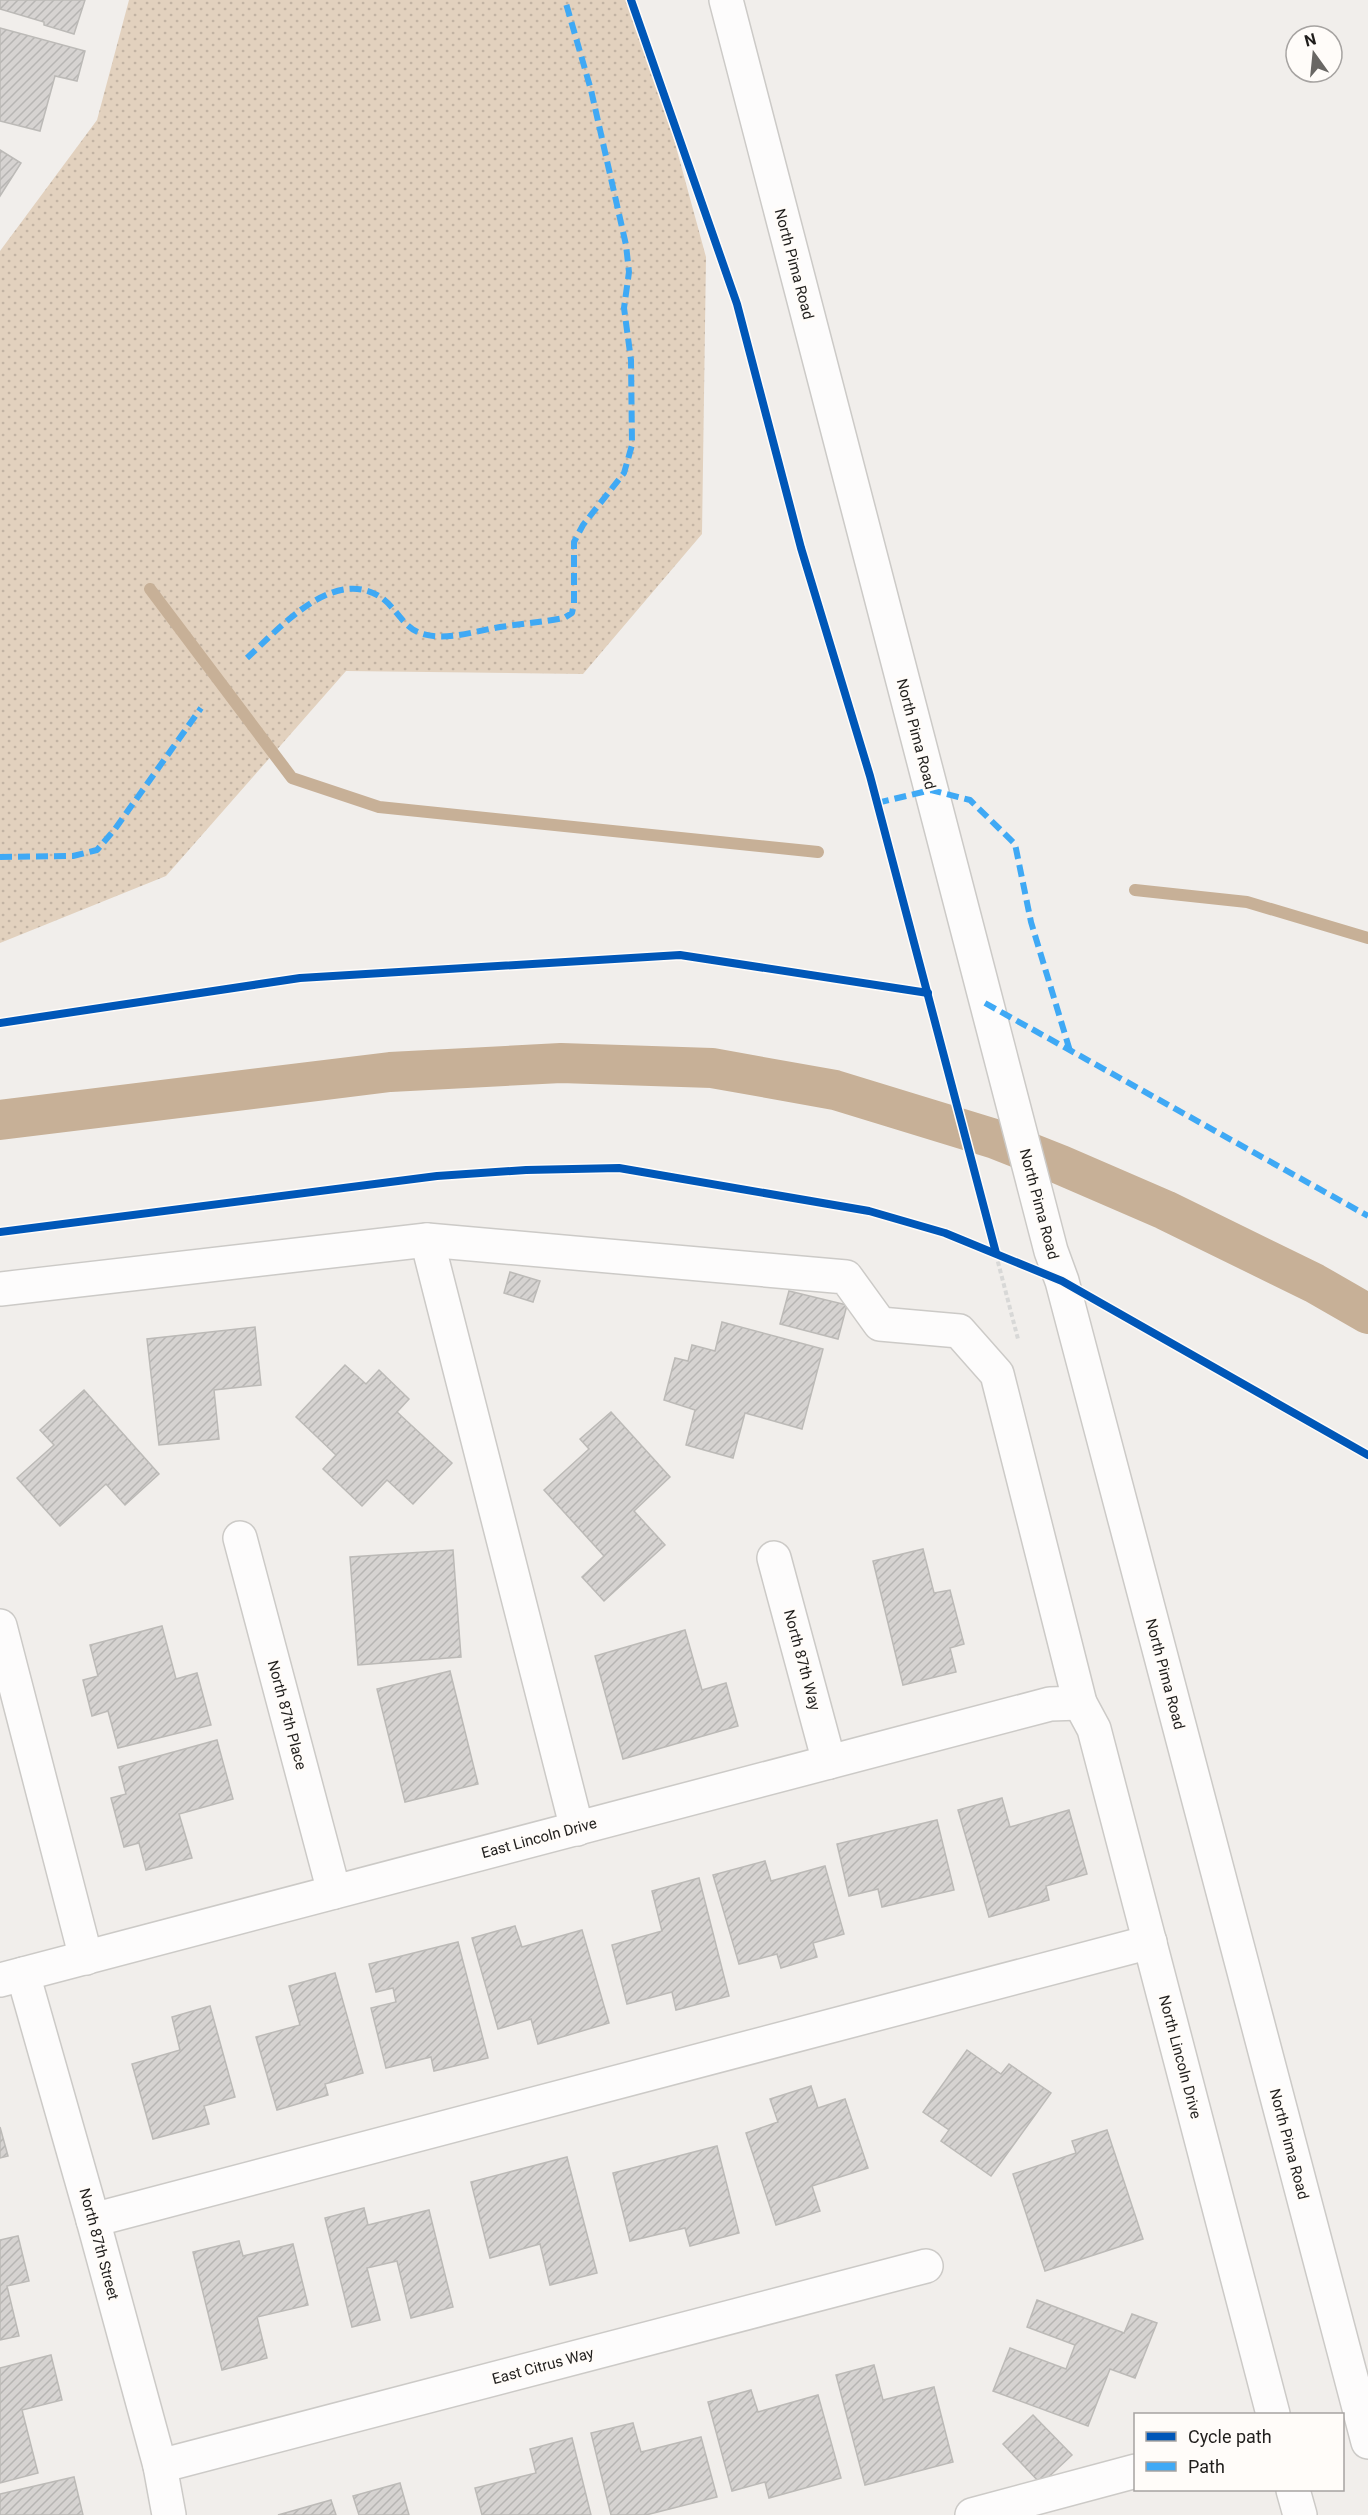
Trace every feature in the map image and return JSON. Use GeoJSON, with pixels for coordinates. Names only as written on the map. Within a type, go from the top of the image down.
{"type":"FeatureCollection","features":[{"type":"Feature","properties":{"kind":"street","name":"North Pima Road"},"geometry":{"type":"LineString","coordinates":[[726,0],[985,1003],[1051,1251],[1062,1281],[1368,2442]]}},
{"type":"Feature","properties":{"kind":"street","name":"North Lincoln Drive"},"geometry":{"type":"LineString","coordinates":[[0,1289],[427,1240],[846,1277],[880,1324],[959,1331],[997,1374],[1080,1702],[1094,1729],[1272,2413]]}},
{"type":"Feature","properties":{"kind":"street"},"geometry":{"type":"LineString","coordinates":[[427,1240],[577,1829]]}},
{"type":"Feature","properties":{"kind":"street","name":"North 87th Place"},"geometry":{"type":"LineString","coordinates":[[240,1538],[334,1892]]}},
{"type":"Feature","properties":{"kind":"street","name":"North 87th Way"},"geometry":{"type":"LineString","coordinates":[[774,1558],[829,1762]]}},
{"type":"Feature","properties":{"kind":"street"},"geometry":{"type":"LineString","coordinates":[[0,1626],[86,1958]]}},
{"type":"Feature","properties":{"kind":"street","name":"East Lincoln Drive"},"geometry":{"type":"LineString","coordinates":[[12,1977],[1050,1704],[1080,1702]]}},
{"type":"Feature","properties":{"kind":"street"},"geometry":{"type":"LineString","coordinates":[[93,2220],[1150,1942]]}},
{"type":"Feature","properties":{"kind":"street","name":"North 87th Street"},"geometry":{"type":"LineString","coordinates":[[12,1977],[93,2220],[160,2466],[169,2515]]}},
{"type":"Feature","properties":{"kind":"street","name":"East Citrus Way"},"geometry":{"type":"LineString","coordinates":[[160,2466],[926,2266]]}},
{"type":"Feature","properties":{"kind":"street"},"geometry":{"type":"LineString","coordinates":[[972,2515],[1134,2472]]}},
{"type":"Feature","properties":{"kind":"street"},"geometry":{"type":"LineString","coordinates":[[1293,2491],[1300,2515]]}},
{"type":"Feature","properties":{"kind":"path"},"geometry":{"type":"LineString","coordinates":[[925,982],[996,1253]]}},
{"type":"Feature","properties":{"kind":"shaded area"},"geometry":{"type":"Polygon","coordinates":[[[129,0],[636,0],[706,257],[702,534],[583,674],[346,671],[166,876],[0,943],[0,251],[97,120],[129,0]]]}},
{"type":"Feature","properties":{"kind":"building"},"geometry":{"type":"Polygon","coordinates":[[[0,0],[85,0],[74,34],[0,9],[0,0]]]}},
{"type":"Feature","properties":{"kind":"building"},"geometry":{"type":"Polygon","coordinates":[[[0,28],[85,51],[77,81],[55,76],[40,131],[0,121],[0,28]]]}},
{"type":"Feature","properties":{"kind":"building"},"geometry":{"type":"Polygon","coordinates":[[[0,150],[21,163],[0,196],[0,150]]]}},
{"type":"Feature","properties":{"kind":"building"},"geometry":{"type":"Polygon","coordinates":[[[510,1272],[540,1281],[533,1302],[504,1293],[510,1272]]]}},
{"type":"Feature","properties":{"kind":"building"},"geometry":{"type":"Polygon","coordinates":[[[789,1291],[847,1305],[838,1339],[780,1324],[789,1291]]]}},
{"type":"Feature","properties":{"kind":"building"},"geometry":{"type":"Polygon","coordinates":[[[722,1322],[823,1349],[802,1429],[745,1413],[733,1458],[686,1445],[695,1410],[664,1400],[675,1358],[688,1361],[692,1345],[715,1351],[722,1322]]]}},
{"type":"Feature","properties":{"kind":"building"},"geometry":{"type":"Polygon","coordinates":[[[255,1327],[261,1385],[214,1390],[219,1439],[159,1445],[147,1339],[255,1327]]]}},
{"type":"Feature","properties":{"kind":"building"},"geometry":{"type":"Polygon","coordinates":[[[345,1365],[366,1384],[379,1370],[409,1399],[397,1412],[452,1463],[413,1504],[387,1480],[362,1506],[323,1469],[336,1455],[296,1417],[345,1365]]]}},
{"type":"Feature","properties":{"kind":"building"},"geometry":{"type":"Polygon","coordinates":[[[84,1390],[159,1474],[125,1505],[106,1484],[60,1526],[17,1478],[54,1445],[40,1430],[84,1390]]]}},
{"type":"Feature","properties":{"kind":"building"},"geometry":{"type":"Polygon","coordinates":[[[611,1412],[670,1477],[634,1511],[665,1545],[604,1601],[582,1577],[604,1556],[544,1490],[589,1449],[580,1439],[611,1412]]]}},
{"type":"Feature","properties":{"kind":"building"},"geometry":{"type":"Polygon","coordinates":[[[923,1549],[934,1593],[950,1590],[964,1644],[950,1648],[956,1672],[903,1685],[873,1561],[923,1549]]]}},
{"type":"Feature","properties":{"kind":"building"},"geometry":{"type":"Polygon","coordinates":[[[453,1550],[461,1657],[358,1665],[350,1557],[453,1550]]]}},
{"type":"Feature","properties":{"kind":"building"},"geometry":{"type":"Polygon","coordinates":[[[162,1626],[176,1679],[197,1673],[211,1725],[118,1748],[108,1711],[92,1716],[83,1680],[98,1676],[90,1645],[162,1626]]]}},
{"type":"Feature","properties":{"kind":"building"},"geometry":{"type":"Polygon","coordinates":[[[685,1630],[702,1690],[726,1683],[738,1726],[623,1759],[595,1656],[685,1630]]]}},
{"type":"Feature","properties":{"kind":"building"},"geometry":{"type":"Polygon","coordinates":[[[450,1671],[478,1784],[405,1802],[377,1689],[450,1671]]]}},
{"type":"Feature","properties":{"kind":"building"},"geometry":{"type":"Polygon","coordinates":[[[217,1740],[233,1799],[179,1814],[192,1858],[146,1870],[139,1843],[124,1847],[111,1798],[126,1794],[119,1767],[217,1740]]]}},
{"type":"Feature","properties":{"kind":"building"},"geometry":{"type":"Polygon","coordinates":[[[1002,1798],[1010,1827],[1069,1810],[1087,1874],[1046,1886],[1049,1900],[989,1917],[958,1810],[1002,1798]]]}},
{"type":"Feature","properties":{"kind":"building"},"geometry":{"type":"Polygon","coordinates":[[[937,1820],[954,1890],[882,1907],[878,1889],[849,1896],[837,1844],[937,1820]]]}},
{"type":"Feature","properties":{"kind":"building"},"geometry":{"type":"Polygon","coordinates":[[[765,1861],[771,1881],[825,1866],[844,1934],[813,1943],[817,1957],[781,1968],[777,1954],[739,1964],[713,1875],[765,1861]]]}},
{"type":"Feature","properties":{"kind":"building"},"geometry":{"type":"Polygon","coordinates":[[[699,1878],[729,1996],[676,2010],[672,1992],[627,2004],[612,1945],[662,1931],[652,1891],[699,1878]]]}},
{"type":"Feature","properties":{"kind":"building"},"geometry":{"type":"Polygon","coordinates":[[[515,1926],[522,1947],[582,1930],[609,2023],[538,2044],[531,2019],[498,2029],[472,1938],[515,1926]]]}},
{"type":"Feature","properties":{"kind":"building"},"geometry":{"type":"Polygon","coordinates":[[[458,1942],[488,2058],[434,2071],[431,2057],[386,2068],[371,2008],[396,2002],[393,1988],[376,1992],[369,1964],[458,1942]]]}},
{"type":"Feature","properties":{"kind":"building"},"geometry":{"type":"Polygon","coordinates":[[[335,1973],[363,2073],[325,2084],[328,2095],[277,2110],[256,2037],[300,2025],[289,1986],[335,1973]]]}},
{"type":"Feature","properties":{"kind":"building"},"geometry":{"type":"Polygon","coordinates":[[[210,2006],[235,2097],[204,2106],[209,2124],[153,2139],[132,2064],[180,2050],[172,2017],[210,2006]]]}},
{"type":"Feature","properties":{"kind":"building"},"geometry":{"type":"Polygon","coordinates":[[[967,2050],[1001,2074],[1009,2064],[1051,2093],[991,2176],[941,2141],[949,2130],[923,2112],[967,2050]]]}},
{"type":"Feature","properties":{"kind":"building"},"geometry":{"type":"Polygon","coordinates":[[[811,2086],[818,2108],[845,2099],[868,2168],[812,2186],[820,2211],[776,2225],[746,2133],[778,2122],[770,2099],[811,2086]]]}},
{"type":"Feature","properties":{"kind":"building"},"geometry":{"type":"Polygon","coordinates":[[[0,2127],[8,2156],[0,2158],[0,2127]]]}},
{"type":"Feature","properties":{"kind":"building"},"geometry":{"type":"Polygon","coordinates":[[[1107,2130],[1143,2239],[1045,2271],[1013,2174],[1076,2153],[1072,2141],[1107,2130]]]}},
{"type":"Feature","properties":{"kind":"building"},"geometry":{"type":"Polygon","coordinates":[[[717,2146],[739,2233],[690,2246],[685,2228],[630,2241],[613,2173],[717,2146]]]}},
{"type":"Feature","properties":{"kind":"building"},"geometry":{"type":"Polygon","coordinates":[[[567,2157],[597,2273],[550,2285],[540,2244],[490,2258],[471,2182],[567,2157]]]}},
{"type":"Feature","properties":{"kind":"building"},"geometry":{"type":"Polygon","coordinates":[[[364,2208],[368,2225],[429,2210],[453,2307],[411,2318],[397,2261],[367,2268],[380,2320],[352,2327],[325,2218],[364,2208]]]}},
{"type":"Feature","properties":{"kind":"building"},"geometry":{"type":"Polygon","coordinates":[[[18,2236],[29,2281],[7,2286],[19,2336],[0,2340],[0,2240],[18,2236]]]}},
{"type":"Feature","properties":{"kind":"building"},"geometry":{"type":"Polygon","coordinates":[[[239,2241],[243,2256],[293,2244],[308,2305],[257,2317],[267,2358],[222,2370],[193,2252],[239,2241]]]}},
{"type":"Feature","properties":{"kind":"building"},"geometry":{"type":"Polygon","coordinates":[[[1037,2300],[1124,2333],[1132,2314],[1157,2323],[1135,2378],[1110,2369],[1088,2426],[993,2391],[1010,2348],[1066,2369],[1075,2345],[1027,2327],[1037,2300]]]}},
{"type":"Feature","properties":{"kind":"building"},"geometry":{"type":"Polygon","coordinates":[[[51,2355],[62,2400],[22,2410],[38,2473],[0,2483],[0,2368],[51,2355]]]}},
{"type":"Feature","properties":{"kind":"building"},"geometry":{"type":"Polygon","coordinates":[[[874,2365],[883,2400],[934,2387],[953,2462],[865,2485],[836,2375],[874,2365]]]}},
{"type":"Feature","properties":{"kind":"building"},"geometry":{"type":"Polygon","coordinates":[[[751,2390],[758,2412],[818,2395],[841,2478],[769,2498],[765,2482],[732,2491],[708,2402],[751,2390]]]}},
{"type":"Feature","properties":{"kind":"building"},"geometry":{"type":"Polygon","coordinates":[[[1033,2415],[1072,2455],[1041,2484],[1003,2444],[1033,2415]]]}},
{"type":"Feature","properties":{"kind":"building"},"geometry":{"type":"Polygon","coordinates":[[[633,2423],[641,2452],[701,2437],[717,2497],[646,2515],[611,2515],[591,2433],[633,2423]]]}},
{"type":"Feature","properties":{"kind":"building"},"geometry":{"type":"Polygon","coordinates":[[[572,2438],[591,2515],[482,2515],[475,2488],[536,2473],[530,2449],[572,2438]]]}},
{"type":"Feature","properties":{"kind":"building"},"geometry":{"type":"Polygon","coordinates":[[[74,2477],[83,2515],[0,2515],[0,2494],[74,2477]]]}},
{"type":"Feature","properties":{"kind":"building"},"geometry":{"type":"Polygon","coordinates":[[[400,2483],[409,2515],[359,2515],[353,2496],[400,2483]]]}},
{"type":"Feature","properties":{"kind":"building"},"geometry":{"type":"Polygon","coordinates":[[[331,2500],[336,2515],[278,2515],[331,2500]]]}},
{"type":"Feature","properties":{"kind":"waterway"},"geometry":{"type":"LineString","coordinates":[[150,589],[292,778],[379,807],[818,852]]}},
{"type":"Feature","properties":{"kind":"waterway"},"geometry":{"type":"LineString","coordinates":[[1135,890],[1247,902],[1368,938]]}},
{"type":"Feature","properties":{"kind":"waterway"},"geometry":{"type":"LineString","coordinates":[[0,1120],[390,1072],[561,1063],[712,1068],[835,1090],[995,1139],[1165,1210],[1314,1283],[1368,1314]]}},
{"type":"Feature","properties":{"kind":"marked path"},"geometry":{"type":"LineString","coordinates":[[247,658],[275,631],[309,604],[345,589],[364,590],[382,598],[411,628],[432,636],[461,635],[564,618],[572,613],[574,542],[583,525],[624,473],[632,445],[631,360],[624,308],[629,272],[626,245],[591,90],[565,0]]}},
{"type":"Feature","properties":{"kind":"marked path"},"geometry":{"type":"LineString","coordinates":[[0,857],[73,856],[97,850],[115,829],[201,708]]}},
{"type":"Feature","properties":{"kind":"marked path"},"geometry":{"type":"LineString","coordinates":[[877,803],[931,790],[970,800],[1015,844],[1031,922],[1070,1051]]}},
{"type":"Feature","properties":{"kind":"marked path"},"geometry":{"type":"LineString","coordinates":[[985,1003],[1368,1216]]}},
{"type":"Feature","properties":{"kind":"cycle path"},"geometry":{"type":"LineString","coordinates":[[631,0],[737,304],[801,548],[870,776],[996,1253]]}},
{"type":"Feature","properties":{"kind":"cycle path"},"geometry":{"type":"LineString","coordinates":[[0,1023],[300,978],[680,955],[928,993]]}},
{"type":"Feature","properties":{"kind":"cycle path"},"geometry":{"type":"LineString","coordinates":[[0,1232],[437,1176],[526,1170],[619,1168],[869,1211],[945,1233],[1062,1281],[1368,1455]]}}]}
